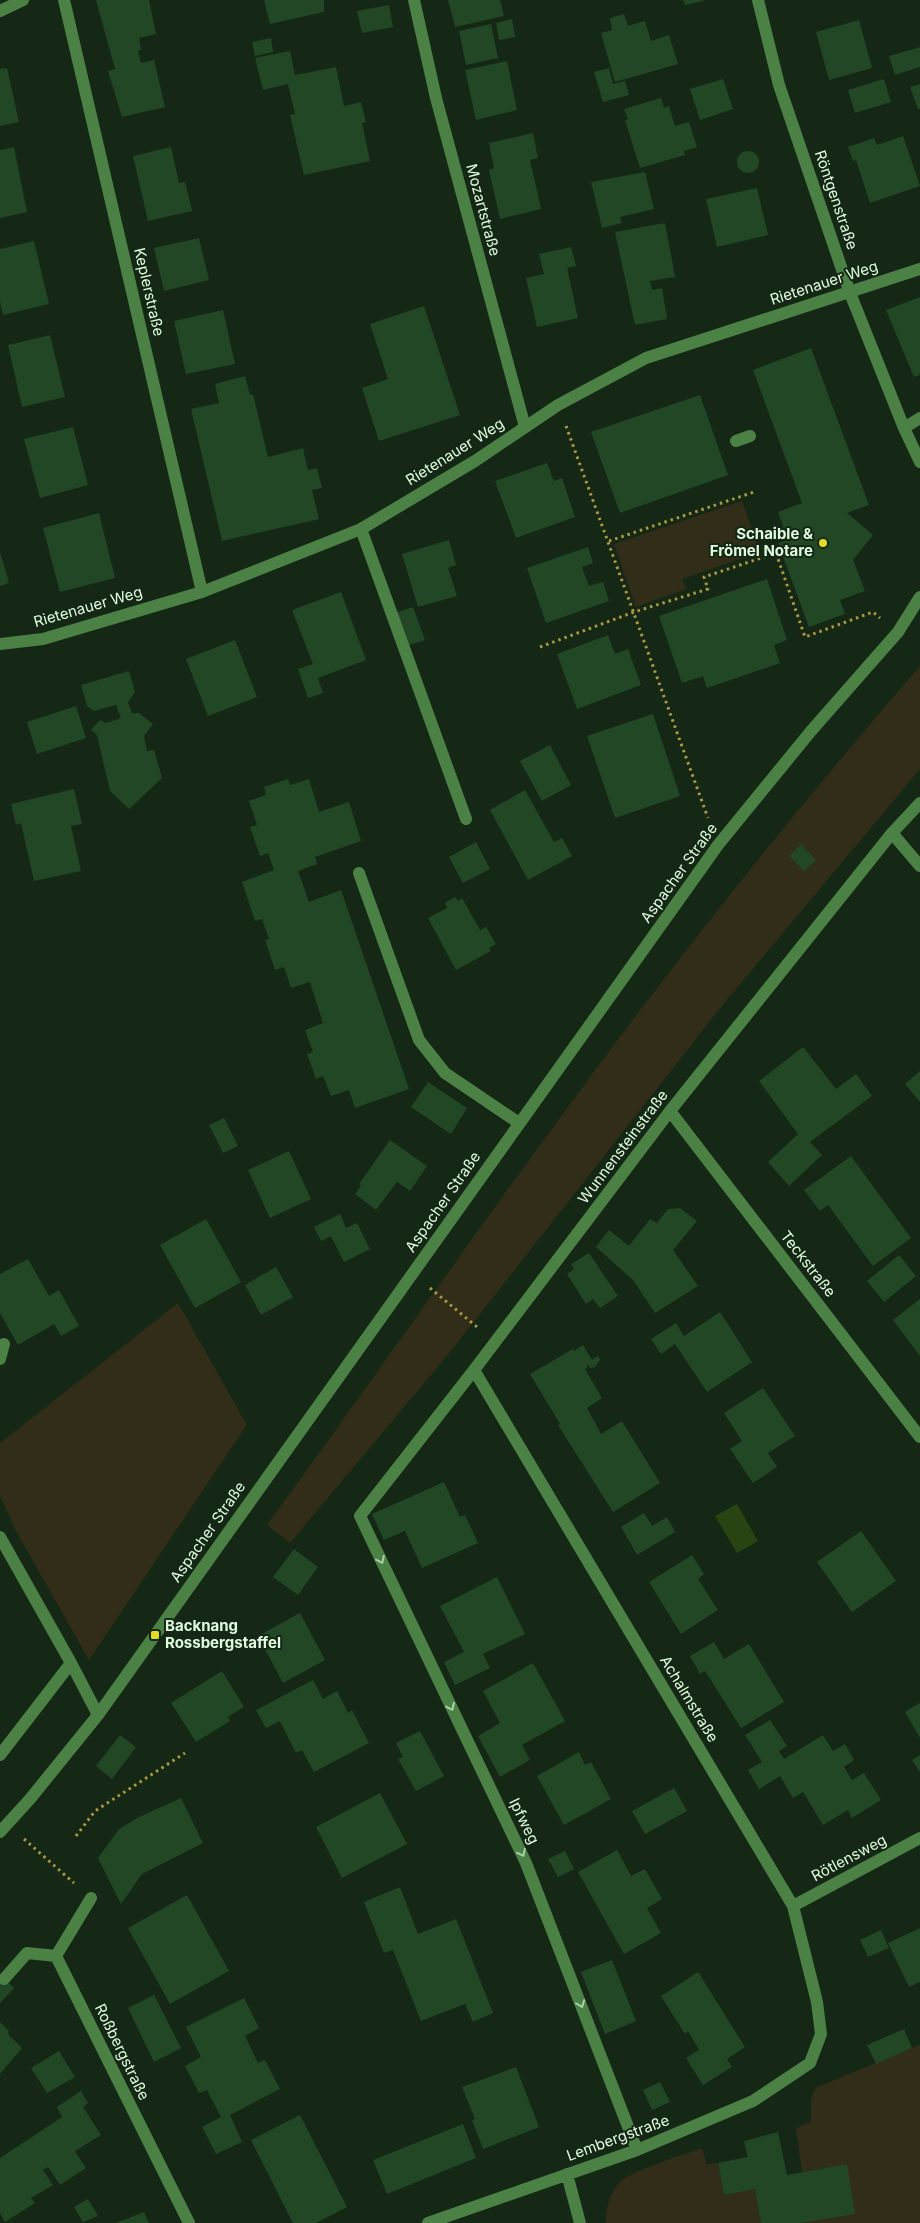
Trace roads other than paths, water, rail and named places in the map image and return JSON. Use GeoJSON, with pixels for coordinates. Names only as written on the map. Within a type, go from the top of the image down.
{"type":"FeatureCollection","features":[{"type":"Feature","properties":{"kind":"street"},"geometry":{"type":"LineString","coordinates":[[0,11],[23,0]]}},
{"type":"Feature","properties":{"kind":"street","name":"Keplerstraße"},"geometry":{"type":"LineString","coordinates":[[64,0],[202,592]]}},
{"type":"Feature","properties":{"kind":"street","name":"Mozartstraße"},"geometry":{"type":"LineString","coordinates":[[414,0],[436,98],[525,427]]}},
{"type":"Feature","properties":{"kind":"street","name":"Röntgenstraße"},"geometry":{"type":"LineString","coordinates":[[758,0],[779,85],[850,293],[904,428],[920,462]]}},
{"type":"Feature","properties":{"kind":"street","name":"Rietenauer Weg"},"geometry":{"type":"LineString","coordinates":[[0,644],[43,639],[202,592],[361,529],[476,461],[558,405],[646,358],[920,269]]}},
{"type":"Feature","properties":{"kind":"street"},"geometry":{"type":"LineString","coordinates":[[904,428],[920,418]]}},
{"type":"Feature","properties":{"kind":"street"},"geometry":{"type":"LineString","coordinates":[[736,441],[750,436]]}},
{"type":"Feature","properties":{"kind":"street"},"geometry":{"type":"LineString","coordinates":[[361,529],[466,819]]}},
{"type":"Feature","properties":{"kind":"street","name":"Aspacher Straße"},"geometry":{"type":"LineString","coordinates":[[0,1832],[30,1799],[98,1715],[718,845],[811,731],[898,632],[920,597]]}},
{"type":"Feature","properties":{"kind":"street","name":"Wunnensteinstraße"},"geometry":{"type":"LineString","coordinates":[[360,1516],[474,1370],[670,1111],[892,833],[920,803]]}},
{"type":"Feature","properties":{"kind":"street"},"geometry":{"type":"LineString","coordinates":[[892,833],[920,866]]}},
{"type":"Feature","properties":{"kind":"street"},"geometry":{"type":"LineString","coordinates":[[359,873],[419,1040],[445,1074],[519,1122]]}},
{"type":"Feature","properties":{"kind":"street","name":"Teckstraße"},"geometry":{"type":"LineString","coordinates":[[670,1111],[920,1437]]}},
{"type":"Feature","properties":{"kind":"street"},"geometry":{"type":"LineString","coordinates":[[0,1359],[4,1344]]}},
{"type":"Feature","properties":{"kind":"street","name":"Achalmstraße"},"geometry":{"type":"LineString","coordinates":[[474,1370],[794,1906],[817,2002],[821,2034],[810,2063]]}},
{"type":"Feature","properties":{"kind":"street","name":"Ipfweg"},"geometry":{"type":"LineString","coordinates":[[360,1516],[526,1863],[637,2150]]}},
{"type":"Feature","properties":{"kind":"street"},"geometry":{"type":"LineString","coordinates":[[0,1537],[98,1715]]}},
{"type":"Feature","properties":{"kind":"street"},"geometry":{"type":"LineString","coordinates":[[0,1755],[71,1663]]}},
{"type":"Feature","properties":{"kind":"street","name":"Rötlensweg"},"geometry":{"type":"LineString","coordinates":[[794,1906],[920,1838]]}},
{"type":"Feature","properties":{"kind":"street"},"geometry":{"type":"LineString","coordinates":[[4,1979],[27,1953],[56,1956],[91,1898]]}},
{"type":"Feature","properties":{"kind":"street","name":"Roßbergstraße"},"geometry":{"type":"LineString","coordinates":[[56,1956],[190,2223]]}},
{"type":"Feature","properties":{"kind":"street","name":"Lembergstraße"},"geometry":{"type":"LineString","coordinates":[[428,2223],[637,2150],[753,2101],[810,2063]]}},
{"type":"Feature","properties":{"kind":"street"},"geometry":{"type":"LineString","coordinates":[[567,2174],[580,2223]]}},
{"type":"Feature","properties":{"kind":"place","name":"Schaible & Frömel Notare"},"geometry":{"type":"Point","coordinates":[823,543]}},
{"type":"Feature","properties":{"kind":"place","name":"Backnang Rossbergstaffel"},"geometry":{"type":"Point","coordinates":[155,1635]}}]}
